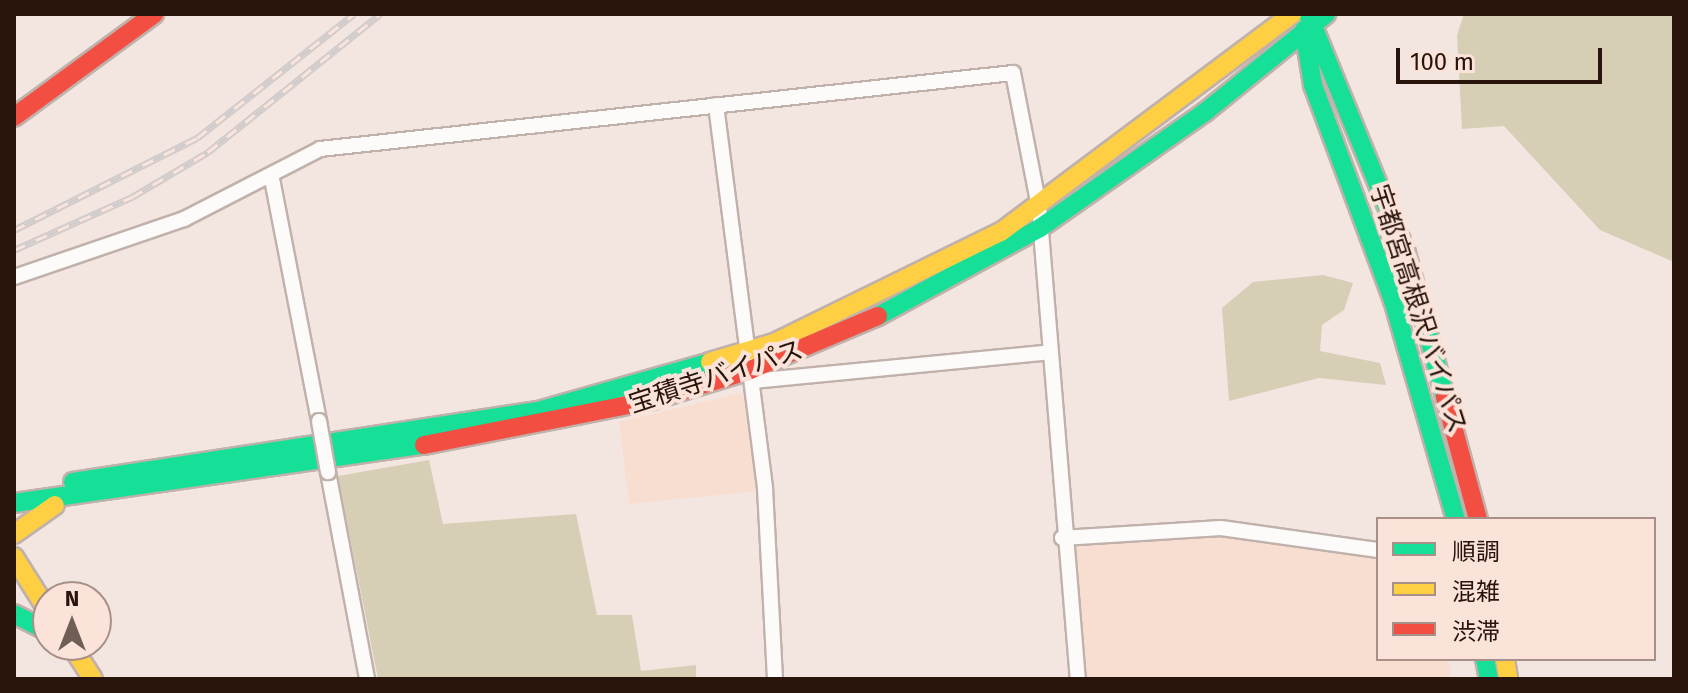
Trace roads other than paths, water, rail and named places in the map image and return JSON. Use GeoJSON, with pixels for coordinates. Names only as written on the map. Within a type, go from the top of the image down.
{"type":"FeatureCollection","features":[{"type":"Feature","properties":{"kind":"main road"},"geometry":{"type":"LineString","coordinates":[[14,117],[154,14]]}},
{"type":"Feature","properties":{"kind":"main road","name":"宝積寺バイパス"},"geometry":{"type":"LineString","coordinates":[[14,492],[480,422],[750,368],[1039,207],[1292,14]]}},
{"type":"Feature","properties":{"kind":"main road","name":"宝積寺バイパス"},"geometry":{"type":"LineString","coordinates":[[14,503],[571,420],[750,368],[856,328],[1040,228],[1311,20]]}},
{"type":"Feature","properties":{"kind":"main road","name":"宇都宮高根沢バイパス"},"geometry":{"type":"LineString","coordinates":[[1311,20],[1313,85],[1393,300],[1455,517]]}},
{"type":"Feature","properties":{"kind":"main road","name":"宇都宮高根沢バイパス"},"geometry":{"type":"LineString","coordinates":[[1311,20],[1406,253],[1477,517]]}},
{"type":"Feature","properties":{"kind":"main road"},"geometry":{"type":"LineString","coordinates":[[14,534],[48,507],[117,490]]}},
{"type":"Feature","properties":{"kind":"main road"},"geometry":{"type":"LineString","coordinates":[[14,557],[32,586]]}},
{"type":"Feature","properties":{"kind":"main road"},"geometry":{"type":"LineString","coordinates":[[14,614],[32,623]]}},
{"type":"Feature","properties":{"kind":"main road"},"geometry":{"type":"LineString","coordinates":[[81,661],[93,679]]}},
{"type":"Feature","properties":{"kind":"street"},"geometry":{"type":"LineString","coordinates":[[14,277],[272,179],[320,149],[1013,73],[1039,207],[1045,353],[1078,679]]}},
{"type":"Feature","properties":{"kind":"street"},"geometry":{"type":"LineString","coordinates":[[716,105],[750,368],[775,679]]}},
{"type":"Feature","properties":{"kind":"street"},"geometry":{"type":"LineString","coordinates":[[272,179],[367,679]]}},
{"type":"Feature","properties":{"kind":"street"},"geometry":{"type":"LineString","coordinates":[[750,368],[1045,353]]}},
{"type":"Feature","properties":{"kind":"street"},"geometry":{"type":"LineString","coordinates":[[1062,538],[1221,528],[1376,550]]}},
{"type":"Feature","properties":{"kind":"railway"},"geometry":{"type":"LineString","coordinates":[[14,230],[197,138],[354,14]]}},
{"type":"Feature","properties":{"kind":"railway"},"geometry":{"type":"LineString","coordinates":[[14,250],[132,197],[208,152],[380,14]]}}]}
